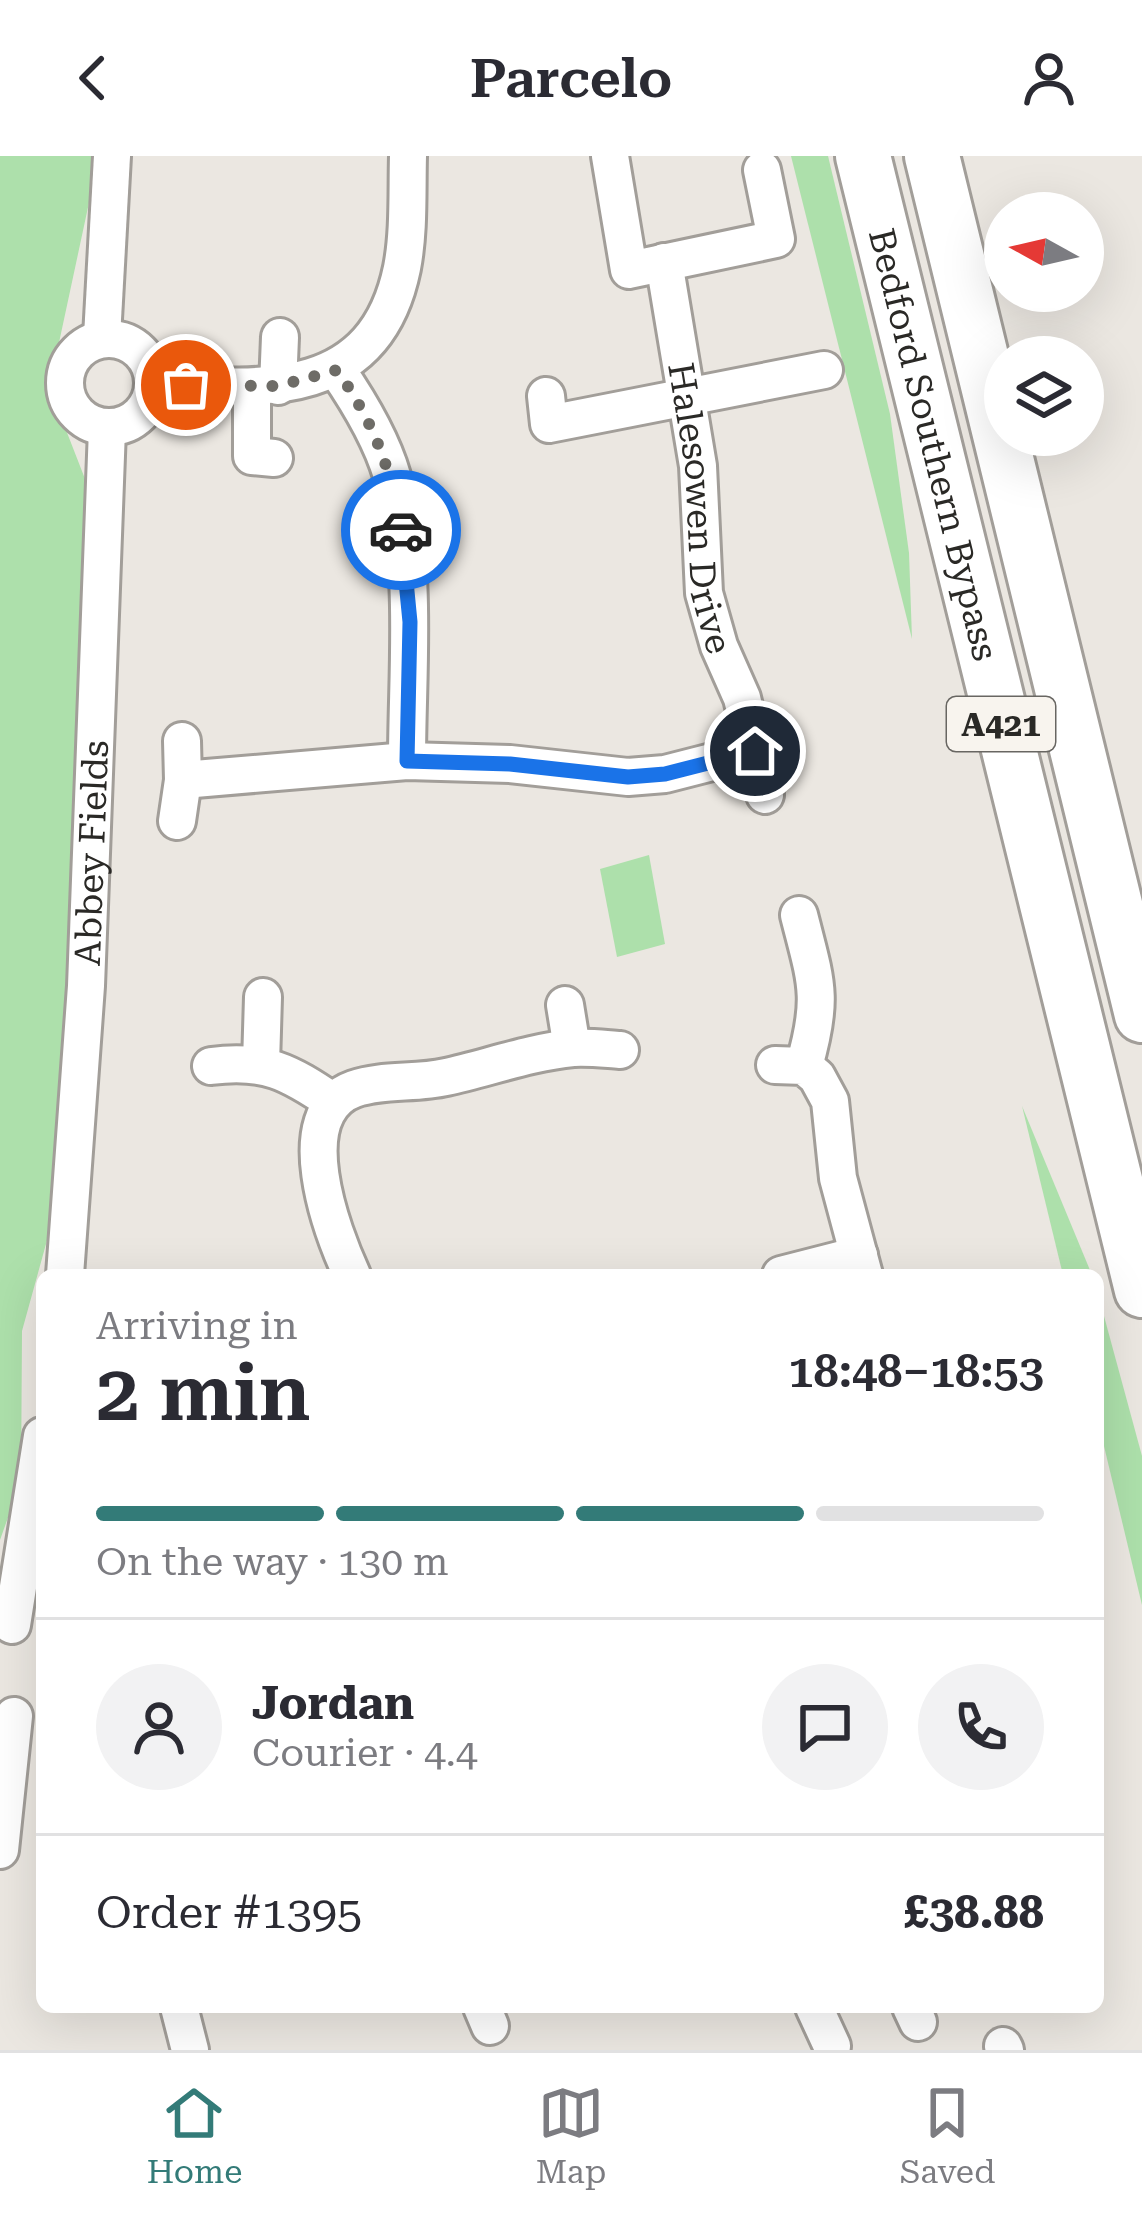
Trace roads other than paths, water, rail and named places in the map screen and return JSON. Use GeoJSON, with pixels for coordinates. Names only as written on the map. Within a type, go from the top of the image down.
{"type":"FeatureCollection","features":[{"type":"Feature","properties":{"kind":"highway","name":"Bedford Southern Bypass"},"geometry":{"type":"LineString","coordinates":[[862,156],[1142,1290]]}},
{"type":"Feature","properties":{"kind":"highway","name":"Bedford Southern Bypass"},"geometry":{"type":"LineString","coordinates":[[932,156],[1142,1015]]}},
{"type":"Feature","properties":{"kind":"street"},"geometry":{"type":"LineString","coordinates":[[102,337],[112,156]]}},
{"type":"Feature","properties":{"kind":"street"},"geometry":{"type":"LineString","coordinates":[[155,383],[265,387],[337,370],[377,329],[394,298],[403,263],[408,156]]}},
{"type":"Feature","properties":{"kind":"street","name":"Halesowen Drive"},"geometry":{"type":"LineString","coordinates":[[610,156],[687,398],[698,466],[704,593],[719,646],[742,698],[765,795]]}},
{"type":"Feature","properties":{"kind":"street"},"geometry":{"type":"LineString","coordinates":[[647,266],[776,239],[762,170]]}},
{"type":"Feature","properties":{"kind":"street"},"geometry":{"type":"LineString","coordinates":[[102,337],[140,348],[155,383],[140,417],[107,429],[76,416],[63,382],[74,353],[102,337]]}},
{"type":"Feature","properties":{"kind":"street"},"geometry":{"type":"LineString","coordinates":[[274,458],[252,456],[280,337]]}},
{"type":"Feature","properties":{"kind":"street"},"geometry":{"type":"LineString","coordinates":[[337,370],[355,396],[392,476],[410,622],[407,761]]}},
{"type":"Feature","properties":{"kind":"street"},"geometry":{"type":"LineString","coordinates":[[546,395],[549,424],[824,370]]}},
{"type":"Feature","properties":{"kind":"street","name":"Abbey Fields"},"geometry":{"type":"LineString","coordinates":[[64,1269],[86,986],[107,429]]}},
{"type":"Feature","properties":{"kind":"street"},"geometry":{"type":"LineString","coordinates":[[177,821],[184,780],[182,741]]}},
{"type":"Feature","properties":{"kind":"street"},"geometry":{"type":"LineString","coordinates":[[184,780],[407,761],[510,764],[628,777],[665,774],[755,751]]}},
{"type":"Feature","properties":{"kind":"street"},"geometry":{"type":"LineString","coordinates":[[799,915],[818,990],[817,1021],[789,1065],[817,1077],[830,1101],[838,1178],[861,1265],[829,1269]]}},
{"type":"Feature","properties":{"kind":"street"},"geometry":{"type":"LineString","coordinates":[[261,1064],[263,997]]}},
{"type":"Feature","properties":{"kind":"street"},"geometry":{"type":"LineString","coordinates":[[565,1005],[572,1048]]}},
{"type":"Feature","properties":{"kind":"street"},"geometry":{"type":"LineString","coordinates":[[349,1269],[332,1232],[321,1190],[320,1143],[333,1102],[352,1089],[416,1084],[572,1048],[620,1050]]}},
{"type":"Feature","properties":{"kind":"street"},"geometry":{"type":"LineString","coordinates":[[211,1066],[261,1064],[304,1082],[333,1102]]}},
{"type":"Feature","properties":{"kind":"street"},"geometry":{"type":"LineString","coordinates":[[18,1631],[36,1485]]}},
{"type":"Feature","properties":{"kind":"street"},"geometry":{"type":"LineString","coordinates":[[1,1837],[19,1712]]}},
{"type":"Feature","properties":{"kind":"street"},"geometry":{"type":"LineString","coordinates":[[817,2013],[832,2046]]}}]}
